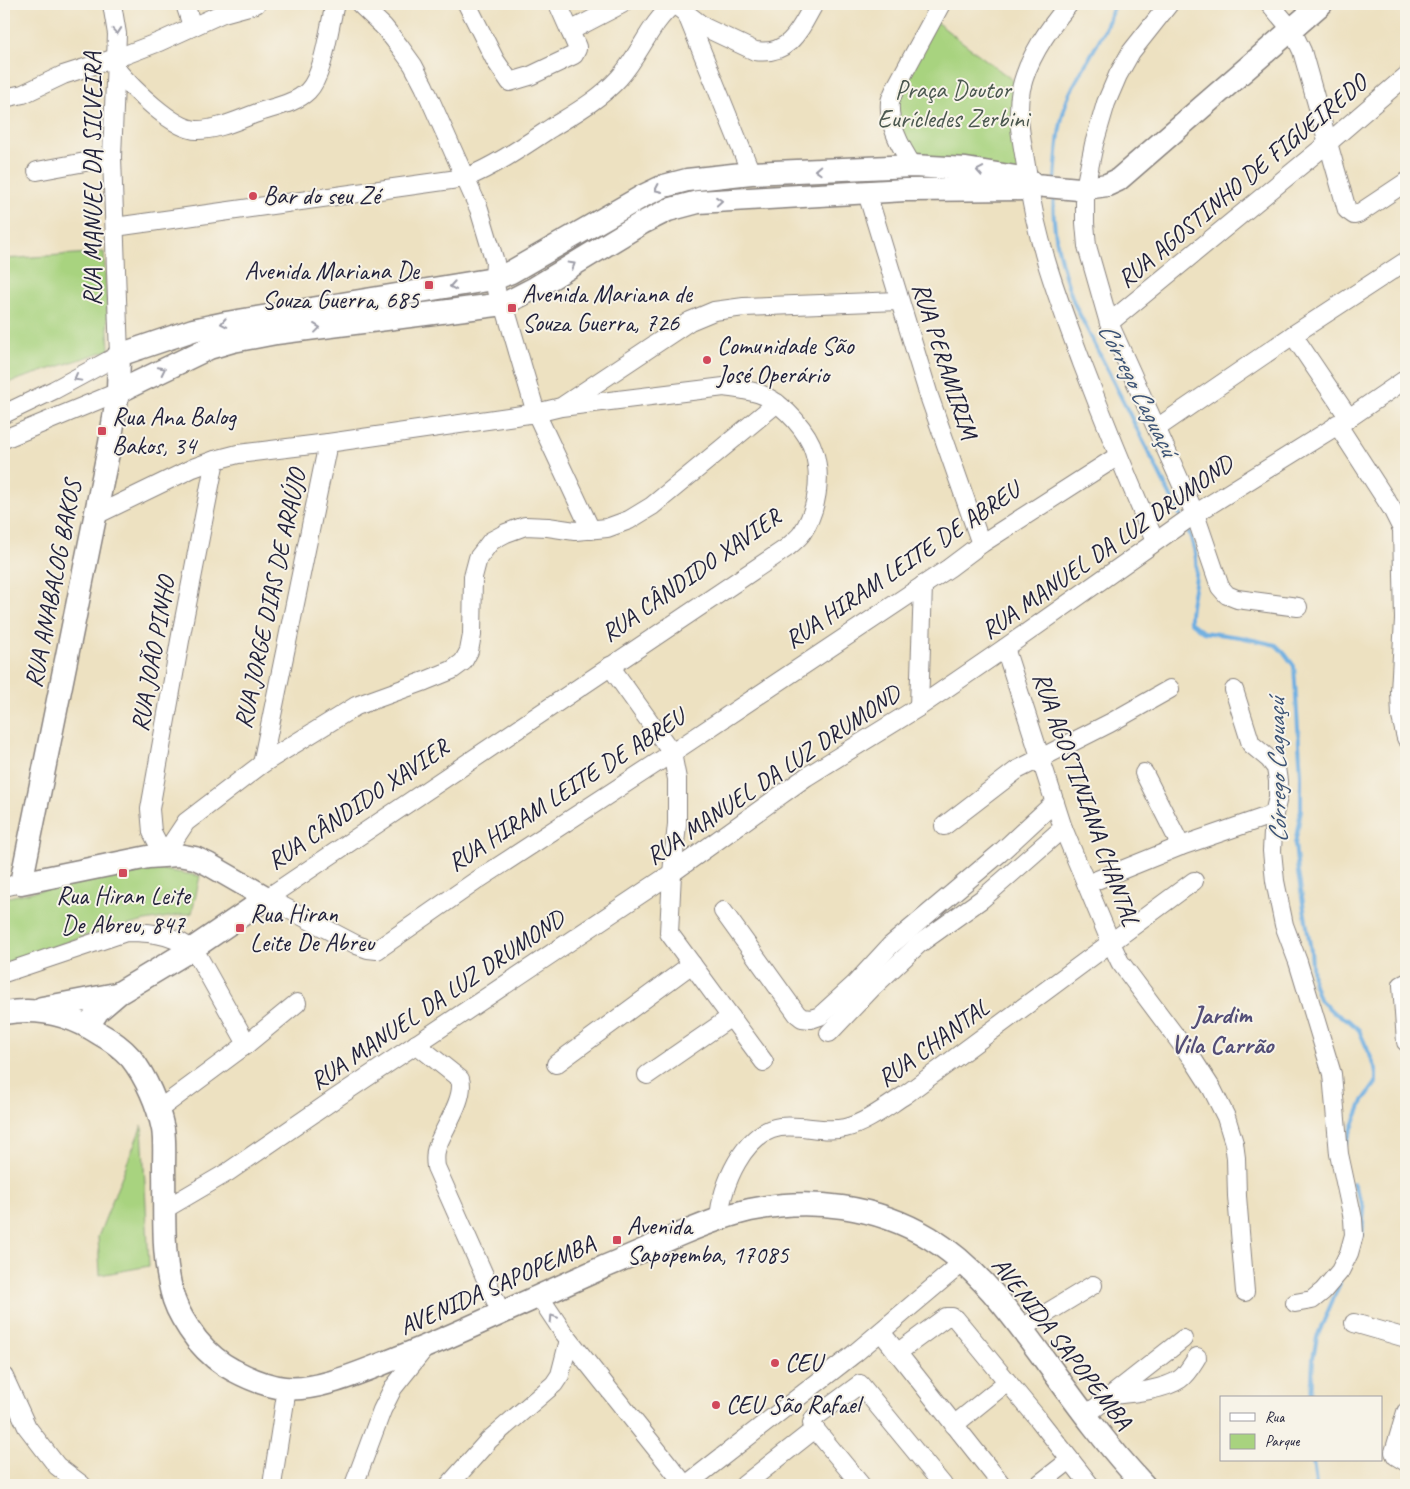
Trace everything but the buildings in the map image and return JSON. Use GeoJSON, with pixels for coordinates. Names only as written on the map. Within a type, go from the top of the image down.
{"type":"FeatureCollection","features":[{"type":"Feature","properties":{"kind":"main road"},"geometry":{"type":"LineString","coordinates":[[119,355],[193,330],[499,272],[664,186],[687,180],[751,173],[905,176],[966,168],[1034,185],[1082,188],[1107,185],[1118,180],[1321,4]]}},
{"type":"Feature","properties":{"kind":"main road"},"geometry":{"type":"LineString","coordinates":[[118,392],[209,348],[233,341],[276,333],[502,305],[525,294],[642,223],[668,210],[698,202],[867,193],[905,176]]}},
{"type":"Feature","properties":{"kind":"main road","name":"RUA ANABALOG BAKOS"},"geometry":{"type":"LineString","coordinates":[[12,885],[111,436],[118,392],[119,355]]}},
{"type":"Feature","properties":{"kind":"main road","name":"RUA HIRAM LEITE DE ABREU"},"geometry":{"type":"LineString","coordinates":[[12,885],[133,859],[178,855],[195,858],[208,864],[267,898]]}},
{"type":"Feature","properties":{"kind":"main road","name":"RUA CÂNDIDO XAVIER"},"geometry":{"type":"LineString","coordinates":[[88,1026],[98,1011],[119,993],[192,949],[267,898]]}},
{"type":"Feature","properties":{"kind":"main road"},"geometry":{"type":"LineString","coordinates":[[30,1010],[119,993]]}},
{"type":"Feature","properties":{"kind":"main road","name":"AVENIDA SAPOPEMBA"},"geometry":{"type":"LineString","coordinates":[[4,1012],[30,1010],[58,1015],[88,1026],[105,1036],[129,1056],[144,1080],[158,1110],[163,1131],[168,1268],[174,1299],[186,1324],[205,1349],[231,1370],[272,1386],[288,1388],[312,1386],[346,1378],[425,1348],[539,1296],[719,1219],[748,1210],[781,1205],[828,1205],[866,1211],[907,1225],[935,1241],[962,1263],[987,1286],[1022,1328],[1085,1416],[1114,1453],[1144,1485]]}},
{"type":"Feature","properties":{"kind":"street","name":"RUA MANUEL DA SILVEIRA"},"geometry":{"type":"LineString","coordinates":[[112,4],[118,34],[112,157],[119,355]]}},
{"type":"Feature","properties":{"kind":"street"},"geometry":{"type":"LineString","coordinates":[[185,4],[192,26]]}},
{"type":"Feature","properties":{"kind":"street"},"geometry":{"type":"LineString","coordinates":[[4,98],[23,94],[63,75],[116,64],[192,26],[223,13],[256,4]]}},
{"type":"Feature","properties":{"kind":"street"},"geometry":{"type":"LineString","coordinates":[[116,64],[125,80],[161,112],[181,126],[196,130],[211,129],[295,100],[308,91],[319,71],[335,4]]}},
{"type":"Feature","properties":{"kind":"street"},"geometry":{"type":"LineString","coordinates":[[360,4],[384,27],[413,65],[479,209],[499,272],[502,305],[536,413],[591,530]]}},
{"type":"Feature","properties":{"kind":"street"},"geometry":{"type":"LineString","coordinates":[[466,4],[495,60],[510,82],[530,76],[574,54],[578,50],[558,4]]}},
{"type":"Feature","properties":{"kind":"street"},"geometry":{"type":"LineString","coordinates":[[570,31],[622,4]]}},
{"type":"Feature","properties":{"kind":"street"},"geometry":{"type":"LineString","coordinates":[[678,7],[704,27],[756,51],[768,52],[784,47],[797,35],[814,4]]}},
{"type":"Feature","properties":{"kind":"street"},"geometry":{"type":"LineString","coordinates":[[905,176],[902,148],[892,120],[890,101],[941,4]]}},
{"type":"Feature","properties":{"kind":"street"},"geometry":{"type":"LineString","coordinates":[[1068,4],[1055,20],[1036,50],[1027,69],[1019,110],[1020,132],[1034,185],[1055,289],[1118,456],[1160,537]]}},
{"type":"Feature","properties":{"kind":"street"},"geometry":{"type":"LineString","coordinates":[[1170,4],[1131,52],[1118,75],[1106,103],[1082,188],[1087,246],[1109,324],[1157,428],[1220,587],[1227,595],[1237,600],[1298,607]]}},
{"type":"Feature","properties":{"kind":"street"},"geometry":{"type":"LineString","coordinates":[[1270,4],[1292,30],[1302,50],[1347,210],[1358,214],[1406,182]]}},
{"type":"Feature","properties":{"kind":"street"},"geometry":{"type":"LineString","coordinates":[[114,227],[465,178],[478,173],[533,140],[607,90],[620,77],[638,53],[657,20],[678,7]]}},
{"type":"Feature","properties":{"kind":"street"},"geometry":{"type":"LineString","coordinates":[[678,7],[751,173]]}},
{"type":"Feature","properties":{"kind":"street","name":"RUA AGOSTINHO DE FIGUEIREDO"},"geometry":{"type":"LineString","coordinates":[[1109,324],[1406,76]]}},
{"type":"Feature","properties":{"kind":"street"},"geometry":{"type":"LineString","coordinates":[[37,171],[112,157]]}},
{"type":"Feature","properties":{"kind":"street","name":"RUA PERAMIRIM"},"geometry":{"type":"LineString","coordinates":[[867,193],[898,301],[981,544]]}},
{"type":"Feature","properties":{"kind":"street"},"geometry":{"type":"LineString","coordinates":[[1157,428],[1406,261]]}},
{"type":"Feature","properties":{"kind":"street"},"geometry":{"type":"LineString","coordinates":[[499,272],[525,294]]}},
{"type":"Feature","properties":{"kind":"street"},"geometry":{"type":"LineString","coordinates":[[561,407],[690,321],[714,312],[744,307],[898,301]]}},
{"type":"Feature","properties":{"kind":"street"},"geometry":{"type":"LineString","coordinates":[[1293,335],[1404,530],[1405,619],[1400,692],[1401,717],[1406,738]]}},
{"type":"Feature","properties":{"kind":"street"},"geometry":{"type":"LineString","coordinates":[[4,414],[119,355]]}},
{"type":"Feature","properties":{"kind":"street","name":"RUA MANUEL DA LUZ DRUMOND"},"geometry":{"type":"LineString","coordinates":[[165,1209],[228,1172],[672,873],[806,777],[919,707],[1111,575],[1160,537],[1406,379]]}},
{"type":"Feature","properties":{"kind":"street","name":"RUA CÂNDIDO XAVIER"},"geometry":{"type":"LineString","coordinates":[[94,516],[193,468],[238,454],[536,413],[561,407],[724,388],[746,390],[764,395],[777,403],[797,421],[814,451],[817,469],[814,511],[802,534],[788,546],[267,898]]}},
{"type":"Feature","properties":{"kind":"street"},"geometry":{"type":"LineString","coordinates":[[4,439],[118,392]]}},
{"type":"Feature","properties":{"kind":"street"},"geometry":{"type":"LineString","coordinates":[[164,855],[186,822],[262,764],[356,706],[452,670],[462,662],[469,651],[472,635],[473,577],[478,558],[491,541],[525,526],[575,531],[607,528],[629,520],[652,506],[777,403]]}},
{"type":"Feature","properties":{"kind":"street","name":"RUA JORGE DIAS DE ARAÚJO"},"geometry":{"type":"LineString","coordinates":[[262,764],[328,443]]}},
{"type":"Feature","properties":{"kind":"street","name":"RUA HIRAM LEITE DE ABREU"},"geometry":{"type":"LineString","coordinates":[[267,898],[357,945],[377,950],[476,881],[672,753],[981,544],[1118,456]]}},
{"type":"Feature","properties":{"kind":"street","name":"RUA JOÃO PINHO"},"geometry":{"type":"LineString","coordinates":[[164,855],[152,832],[150,809],[181,635],[216,460]]}},
{"type":"Feature","properties":{"kind":"street"},"geometry":{"type":"LineString","coordinates":[[919,707],[923,585]]}},
{"type":"Feature","properties":{"kind":"street","name":"RUA AGOSTINIANA CHANTAL"},"geometry":{"type":"LineString","coordinates":[[1005,648],[1064,828],[1111,943],[1120,962],[1212,1088],[1226,1117],[1234,1143],[1236,1158],[1245,1292]]}},
{"type":"Feature","properties":{"kind":"street"},"geometry":{"type":"LineString","coordinates":[[610,666],[672,753],[677,773],[677,824],[669,933],[764,1062]]}},
{"type":"Feature","properties":{"kind":"street"},"geometry":{"type":"LineString","coordinates":[[944,826],[1006,778],[1170,690]]}},
{"type":"Feature","properties":{"kind":"street"},"geometry":{"type":"LineString","coordinates":[[1234,690],[1251,744],[1269,759],[1276,768],[1278,797],[1274,814],[1272,851],[1275,881],[1284,925],[1298,962],[1332,1074],[1338,1154],[1354,1219],[1354,1235],[1349,1253],[1340,1271],[1323,1291],[1312,1300],[1295,1303]]}},
{"type":"Feature","properties":{"kind":"street"},"geometry":{"type":"LineString","coordinates":[[1144,773],[1181,846]]}},
{"type":"Feature","properties":{"kind":"street"},"geometry":{"type":"LineString","coordinates":[[723,910],[797,1014],[802,1018],[811,1019],[820,1016],[890,946],[1000,852],[1055,802]]}},
{"type":"Feature","properties":{"kind":"street"},"geometry":{"type":"LineString","coordinates":[[1087,884],[1181,846],[1274,814]]}},
{"type":"Feature","properties":{"kind":"street"},"geometry":{"type":"LineString","coordinates":[[829,1033],[871,989],[919,944],[982,899],[1064,828]]}},
{"type":"Feature","properties":{"kind":"street","name":"RUA CHANTAL"},"geometry":{"type":"LineString","coordinates":[[719,1219],[722,1194],[729,1178],[746,1149],[755,1138],[765,1131],[780,1127],[798,1126],[828,1130],[844,1128],[873,1115],[905,1095],[1194,882]]}},
{"type":"Feature","properties":{"kind":"street"},"geometry":{"type":"LineString","coordinates":[[4,973],[126,932],[146,932],[165,935],[192,949],[199,958],[246,1044]]}},
{"type":"Feature","properties":{"kind":"street"},"geometry":{"type":"LineString","coordinates":[[556,1064],[692,964]]}},
{"type":"Feature","properties":{"kind":"street"},"geometry":{"type":"LineString","coordinates":[[1406,983],[1402,985],[1406,1042]]}},
{"type":"Feature","properties":{"kind":"street"},"geometry":{"type":"LineString","coordinates":[[158,1110],[298,1003]]}},
{"type":"Feature","properties":{"kind":"street"},"geometry":{"type":"LineString","coordinates":[[647,1074],[731,1017]]}},
{"type":"Feature","properties":{"kind":"street"},"geometry":{"type":"LineString","coordinates":[[416,1044],[460,1079],[461,1088],[455,1108],[437,1147],[435,1156],[436,1166],[501,1313]]}},
{"type":"Feature","properties":{"kind":"street"},"geometry":{"type":"LineString","coordinates":[[539,1296],[569,1340],[686,1485],[881,1332],[962,1263]]}},
{"type":"Feature","properties":{"kind":"street"},"geometry":{"type":"LineString","coordinates":[[1022,1328],[1093,1285]]}},
{"type":"Feature","properties":{"kind":"street"},"geometry":{"type":"LineString","coordinates":[[897,1353],[944,1319],[950,1317],[956,1319],[1090,1485]]}},
{"type":"Feature","properties":{"kind":"street"},"geometry":{"type":"LineString","coordinates":[[1354,1324],[1406,1338]]}},
{"type":"Feature","properties":{"kind":"street"},"geometry":{"type":"LineString","coordinates":[[881,1332],[1002,1485]]}},
{"type":"Feature","properties":{"kind":"street"},"geometry":{"type":"LineString","coordinates":[[1085,1416],[1183,1339]]}},
{"type":"Feature","properties":{"kind":"street"},"geometry":{"type":"LineString","coordinates":[[449,1485],[489,1440],[554,1384],[560,1375],[569,1340]]}},
{"type":"Feature","properties":{"kind":"street"},"geometry":{"type":"LineString","coordinates":[[354,1485],[382,1410],[393,1388],[425,1348]]}},
{"type":"Feature","properties":{"kind":"street"},"geometry":{"type":"LineString","coordinates":[[1112,1395],[1133,1393],[1173,1383],[1187,1372],[1197,1357]]}},
{"type":"Feature","properties":{"kind":"street"},"geometry":{"type":"LineString","coordinates":[[4,1377],[27,1427],[58,1466],[82,1485]]}},
{"type":"Feature","properties":{"kind":"street"},"geometry":{"type":"LineString","coordinates":[[954,1425],[1007,1382]]}},
{"type":"Feature","properties":{"kind":"street"},"geometry":{"type":"LineString","coordinates":[[853,1482],[812,1423],[814,1418],[860,1384],[942,1485]]}},
{"type":"Feature","properties":{"kind":"street"},"geometry":{"type":"LineString","coordinates":[[272,1485],[288,1388]]}},
{"type":"Feature","properties":{"kind":"street"},"geometry":{"type":"LineString","coordinates":[[1406,1412],[1394,1452],[1396,1456],[1406,1462]]}},
{"type":"Feature","properties":{"kind":"street"},"geometry":{"type":"LineString","coordinates":[[744,1485],[815,1428]]}},
{"type":"Feature","properties":{"kind":"street"},"geometry":{"type":"LineString","coordinates":[[1038,1485],[1070,1460]]}},
{"type":"Feature","properties":{"kind":"green space","name":"Praça Doutor Eurícledes Zerbini"},"geometry":{"type":"Polygon","coordinates":[[[936,22],[1019,85],[1026,177],[914,162],[893,108],[936,22]]]}},
{"type":"Feature","properties":{"kind":"green space"},"geometry":{"type":"Polygon","coordinates":[[[104,252],[109,350],[4,384],[4,259],[104,252]]]}},
{"type":"Feature","properties":{"kind":"green space"},"geometry":{"type":"Polygon","coordinates":[[[146,867],[200,876],[192,913],[145,921],[85,936],[4,963],[4,898],[146,867]]]}},
{"type":"Feature","properties":{"kind":"green space"},"geometry":{"type":"Polygon","coordinates":[[[142,1125],[149,1266],[100,1275],[98,1237],[142,1125]]]}},
{"type":"Feature","properties":{"kind":"waterway","name":"Córrego Caguaçú"},"geometry":{"type":"LineString","coordinates":[[1055,180],[1059,136],[1066,103],[1106,27],[1114,4]]}},
{"type":"Feature","properties":{"kind":"waterway","name":"Córrego Caguaçú"},"geometry":{"type":"LineString","coordinates":[[1054,195],[1054,222],[1058,250],[1074,303],[1181,517]]}},
{"type":"Feature","properties":{"kind":"waterway","name":"Córrego Caguaçú"},"geometry":{"type":"LineString","coordinates":[[1186,526],[1196,556],[1190,622],[1203,632],[1240,637],[1276,645],[1294,666],[1301,775],[1301,809],[1295,844],[1311,951],[1313,982],[1319,999],[1334,1013],[1348,1020],[1359,1030],[1376,1069],[1376,1083],[1363,1101],[1346,1143]]}},
{"type":"Feature","properties":{"kind":"waterway","name":"Córrego Caguaçú"},"geometry":{"type":"LineString","coordinates":[[1353,1183],[1364,1208],[1362,1236]]}},
{"type":"Feature","properties":{"kind":"waterway","name":"Córrego Caguaçú"},"geometry":{"type":"LineString","coordinates":[[1311,1396],[1313,1358],[1317,1337],[1340,1283]]}},
{"type":"Feature","properties":{"kind":"waterway","name":"Córrego Caguaçú"},"geometry":{"type":"LineString","coordinates":[[1313,1462],[1316,1485]]}},
{"type":"Feature","properties":{"kind":"place","name":"Bar do seu Zé"},"geometry":{"type":"Point","coordinates":[253,196]}},
{"type":"Feature","properties":{"kind":"place","name":"Avenida Mariana De Souza Guerra, 685"},"geometry":{"type":"Point","coordinates":[429,285]}},
{"type":"Feature","properties":{"kind":"place","name":"Avenida Mariana de Souza Guerra, 726"},"geometry":{"type":"Point","coordinates":[512,308]}},
{"type":"Feature","properties":{"kind":"place","name":"Comunidade São José Operário"},"geometry":{"type":"Point","coordinates":[707,360]}},
{"type":"Feature","properties":{"kind":"place","name":"Rua Ana Balog Bakos, 34"},"geometry":{"type":"Point","coordinates":[102,431]}},
{"type":"Feature","properties":{"kind":"place","name":"Rua Hiran Leite De Abreu, 847"},"geometry":{"type":"Point","coordinates":[123,873]}},
{"type":"Feature","properties":{"kind":"place","name":"Rua Hiran Leite De Abreu"},"geometry":{"type":"Point","coordinates":[240,928]}},
{"type":"Feature","properties":{"kind":"place","name":"Avenida Sapopemba, 17085"},"geometry":{"type":"Point","coordinates":[617,1240]}},
{"type":"Feature","properties":{"kind":"place","name":"CEU"},"geometry":{"type":"Point","coordinates":[775,1363]}},
{"type":"Feature","properties":{"kind":"place","name":"CEU São Rafael"},"geometry":{"type":"Point","coordinates":[716,1405]}},
{"type":"Feature","properties":{"kind":"district","name":"Jardim Vila Carrão"},"geometry":{"type":"Point","coordinates":[1222,1029]}}]}
